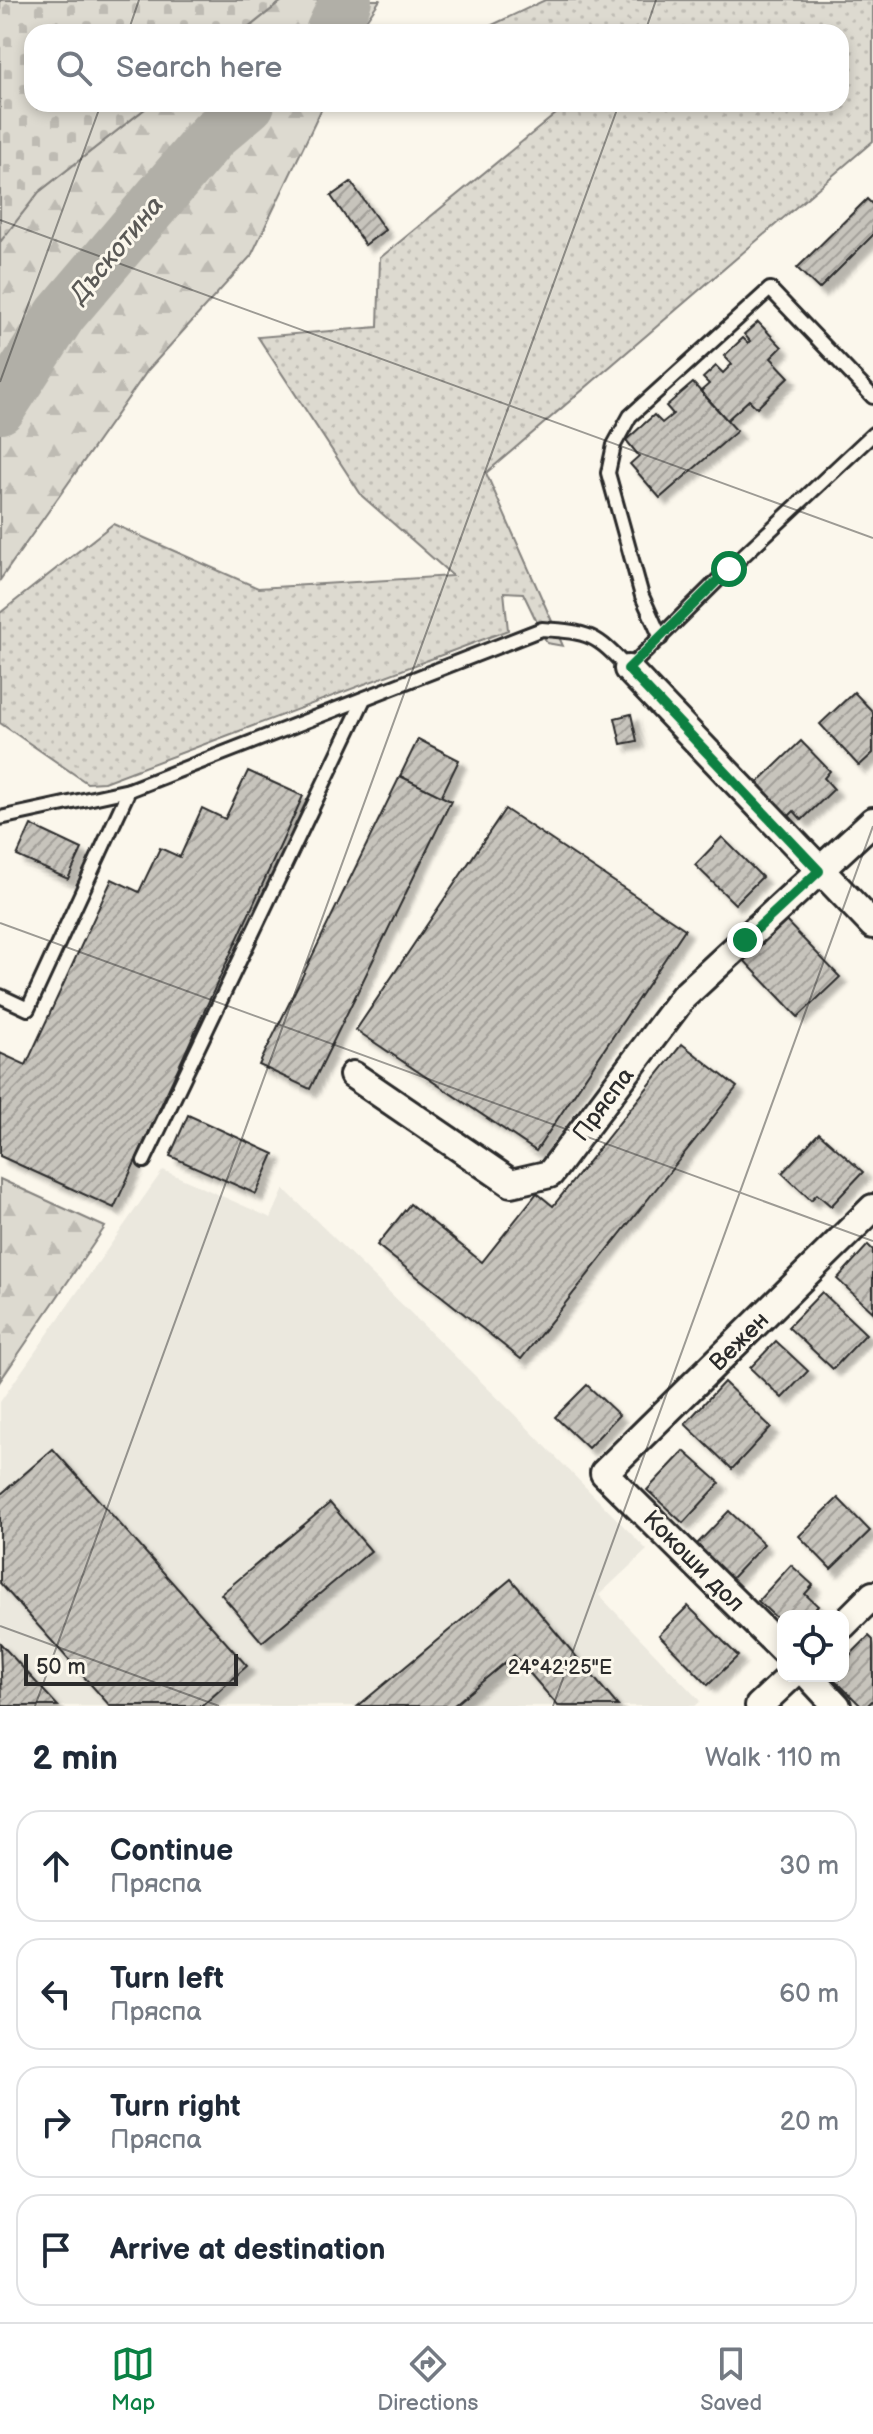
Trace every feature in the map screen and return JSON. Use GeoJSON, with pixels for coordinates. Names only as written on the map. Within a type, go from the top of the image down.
{"type":"FeatureCollection","features":[{"type":"Feature","properties":{"kind":"street"},"geometry":{"type":"LineString","coordinates":[[628,669],[873,925]]}},
{"type":"Feature","properties":{"kind":"street","name":"Пряспа"},"geometry":{"type":"LineString","coordinates":[[353,1075],[511,1183],[550,1174],[683,997],[873,821]]}},
{"type":"Feature","properties":{"kind":"street","name":"Вежен"},"geometry":{"type":"LineString","coordinates":[[604,1473],[873,1208]]}},
{"type":"Feature","properties":{"kind":"street","name":"Кокоши дол"},"geometry":{"type":"LineString","coordinates":[[604,1473],[777,1644]]}},
{"type":"Feature","properties":{"kind":"street"},"geometry":{"type":"LineString","coordinates":[[849,1619],[873,1595]]}},
{"type":"Feature","properties":{"kind":"street"},"geometry":{"type":"LineString","coordinates":[[759,1706],[785,1682]]}},
{"type":"Feature","properties":{"kind":"street"},"geometry":{"type":"LineString","coordinates":[[815,1682],[837,1706]]}},
{"type":"Feature","properties":{"kind":"lane"},"geometry":{"type":"LineString","coordinates":[[661,638],[642,596],[608,473],[614,445],[630,416],[770,289],[873,397]]}},
{"type":"Feature","properties":{"kind":"lane"},"geometry":{"type":"LineString","coordinates":[[0,818],[129,790],[542,629],[574,631],[603,641],[628,669],[873,434]]}},
{"type":"Feature","properties":{"kind":"lane"},"geometry":{"type":"LineString","coordinates":[[144,1161],[364,699]]}},
{"type":"Feature","properties":{"kind":"lane"},"geometry":{"type":"LineString","coordinates":[[0,996],[28,1009],[129,790]]}},
{"type":"Feature","properties":{"kind":"shaded area"},"geometry":{"type":"Polygon","coordinates":[[[163,1170],[271,1218],[284,1189],[510,1410],[647,1550],[599,1595],[700,1701],[694,1706],[0,1706],[0,1402],[163,1170]]]}},
{"type":"Feature","properties":{"kind":"green space"},"geometry":{"type":"Polygon","coordinates":[[[0,0],[283,0],[253,24],[24,24],[24,112],[141,112],[39,192],[0,242],[0,0]]]}},
{"type":"Feature","properties":{"kind":"green space"},"geometry":{"type":"Polygon","coordinates":[[[283,0],[380,0],[364,24],[253,24],[283,0]]]}},
{"type":"Feature","properties":{"kind":"green space"},"geometry":{"type":"Polygon","coordinates":[[[545,0],[873,0],[873,141],[486,473],[563,646],[547,643],[523,593],[504,592],[508,630],[104,782],[87,783],[0,723],[0,613],[113,524],[258,588],[453,576],[362,496],[258,337],[378,327],[380,258],[558,112],[849,112],[849,24],[494,24],[545,0]]]}},
{"type":"Feature","properties":{"kind":"green space"},"geometry":{"type":"Polygon","coordinates":[[[141,112],[320,112],[251,256],[148,370],[0,580],[0,242],[39,192],[141,112]]]}},
{"type":"Feature","properties":{"kind":"green space"},"geometry":{"type":"Polygon","coordinates":[[[0,1179],[105,1227],[0,1381],[0,1179]]]}},
{"type":"Feature","properties":{"kind":"building"},"geometry":{"type":"Polygon","coordinates":[[[351,182],[385,230],[365,245],[331,196],[351,182]]]}},
{"type":"Feature","properties":{"kind":"building"},"geometry":{"type":"Polygon","coordinates":[[[867,199],[873,205],[873,235],[819,289],[797,268],[867,199]]]}},
{"type":"Feature","properties":{"kind":"building"},"geometry":{"type":"Polygon","coordinates":[[[758,322],[782,347],[771,358],[789,377],[757,408],[749,400],[727,420],[701,391],[709,384],[703,378],[716,366],[723,373],[732,364],[724,356],[743,338],[748,343],[750,341],[744,334],[758,322]]]}},
{"type":"Feature","properties":{"kind":"building"},"geometry":{"type":"Polygon","coordinates":[[[693,383],[737,431],[660,498],[630,464],[639,456],[626,440],[654,415],[662,423],[673,414],[666,406],[693,383]]]}},
{"type":"Feature","properties":{"kind":"building"},"geometry":{"type":"Polygon","coordinates":[[[854,692],[873,712],[873,753],[859,766],[820,724],[854,692]]]}},
{"type":"Feature","properties":{"kind":"building"},"geometry":{"type":"Polygon","coordinates":[[[631,714],[637,741],[621,744],[615,718],[631,714]]]}},
{"type":"Feature","properties":{"kind":"building"},"geometry":{"type":"Polygon","coordinates":[[[418,739],[459,760],[441,797],[400,776],[418,739]]]}},
{"type":"Feature","properties":{"kind":"building"},"geometry":{"type":"Polygon","coordinates":[[[801,741],[830,771],[824,778],[834,789],[802,820],[794,811],[788,817],[756,784],[801,741]]]}},
{"type":"Feature","properties":{"kind":"building"},"geometry":{"type":"Polygon","coordinates":[[[248,771],[303,796],[114,1208],[0,1156],[0,1053],[26,1065],[112,879],[139,892],[160,848],[180,857],[202,808],[225,819],[248,771]]]}},
{"type":"Feature","properties":{"kind":"building"},"geometry":{"type":"Polygon","coordinates":[[[400,776],[451,801],[310,1089],[259,1065],[400,776]]]}},
{"type":"Feature","properties":{"kind":"building"},"geometry":{"type":"Polygon","coordinates":[[[505,809],[685,929],[536,1151],[356,1030],[505,809]]]}},
{"type":"Feature","properties":{"kind":"building"},"geometry":{"type":"Polygon","coordinates":[[[31,825],[82,849],[68,879],[17,856],[31,825]]]}},
{"type":"Feature","properties":{"kind":"building"},"geometry":{"type":"Polygon","coordinates":[[[722,837],[762,877],[735,904],[695,865],[722,837]]]}},
{"type":"Feature","properties":{"kind":"building"},"geometry":{"type":"Polygon","coordinates":[[[782,917],[840,977],[798,1017],[740,956],[782,917]]]}},
{"type":"Feature","properties":{"kind":"building"},"geometry":{"type":"Polygon","coordinates":[[[682,1044],[737,1087],[521,1359],[377,1245],[410,1204],[482,1262],[537,1193],[553,1206],[682,1044]]]}},
{"type":"Feature","properties":{"kind":"building"},"geometry":{"type":"Polygon","coordinates":[[[188,1115],[274,1154],[256,1194],[170,1156],[188,1115]]]}},
{"type":"Feature","properties":{"kind":"building"},"geometry":{"type":"Polygon","coordinates":[[[819,1133],[863,1172],[831,1206],[817,1194],[811,1200],[782,1173],[819,1133]]]}},
{"type":"Feature","properties":{"kind":"building"},"geometry":{"type":"Polygon","coordinates":[[[868,1245],[873,1250],[873,1312],[837,1279],[868,1245]]]}},
{"type":"Feature","properties":{"kind":"building"},"geometry":{"type":"Polygon","coordinates":[[[822,1292],[866,1334],[833,1369],[788,1327],[822,1292]]]}},
{"type":"Feature","properties":{"kind":"building"},"geometry":{"type":"Polygon","coordinates":[[[776,1341],[808,1371],[782,1398],[750,1368],[776,1341]]]}},
{"type":"Feature","properties":{"kind":"building"},"geometry":{"type":"Polygon","coordinates":[[[724,1382],[771,1427],[732,1469],[685,1424],[724,1382]]]}},
{"type":"Feature","properties":{"kind":"building"},"geometry":{"type":"Polygon","coordinates":[[[587,1385],[619,1415],[588,1448],[555,1417],[587,1385]]]}},
{"type":"Feature","properties":{"kind":"building"},"geometry":{"type":"Polygon","coordinates":[[[53,1449],[247,1666],[202,1706],[110,1706],[0,1583],[0,1495],[53,1449]]]}},
{"type":"Feature","properties":{"kind":"building"},"geometry":{"type":"Polygon","coordinates":[[[684,1451],[720,1483],[683,1523],[647,1490],[684,1451]]]}},
{"type":"Feature","properties":{"kind":"building"},"geometry":{"type":"Polygon","coordinates":[[[838,1498],[870,1531],[831,1569],[799,1536],[838,1498]]]}},
{"type":"Feature","properties":{"kind":"building"},"geometry":{"type":"Polygon","coordinates":[[[330,1503],[371,1551],[262,1642],[221,1594],[330,1503]]]}},
{"type":"Feature","properties":{"kind":"building"},"geometry":{"type":"Polygon","coordinates":[[[729,1511],[764,1544],[731,1579],[696,1545],[729,1511]]]}},
{"type":"Feature","properties":{"kind":"building"},"geometry":{"type":"Polygon","coordinates":[[[791,1565],[813,1585],[805,1594],[818,1606],[814,1610],[777,1610],[777,1618],[758,1601],[791,1565]]]}},
{"type":"Feature","properties":{"kind":"building"},"geometry":{"type":"Polygon","coordinates":[[[511,1579],[618,1706],[558,1706],[514,1655],[453,1706],[358,1706],[511,1579]]]}},
{"type":"Feature","properties":{"kind":"building"},"geometry":{"type":"Polygon","coordinates":[[[688,1606],[738,1656],[708,1685],[659,1635],[688,1606]]]}},
{"type":"Feature","properties":{"kind":"building"},"geometry":{"type":"Polygon","coordinates":[[[869,1636],[873,1640],[873,1700],[867,1706],[861,1706],[837,1682],[849,1682],[849,1656],[869,1636]]]}},
{"type":"Feature","properties":{"kind":"building"},"geometry":{"type":"Polygon","coordinates":[[[0,1643],[58,1706],[2,1706],[0,1643]]]}},
{"type":"Feature","properties":{"kind":"waterway","name":"Дъскотина"},"geometry":{"type":"LineString","coordinates":[[335,24],[346,0]]}},
{"type":"Feature","properties":{"kind":"waterway","name":"Дъскотина"},"geometry":{"type":"LineString","coordinates":[[0,408],[61,314],[213,135],[240,112]]}},
{"type":"Feature","properties":{"kind":"route"},"geometry":{"type":"LineString","coordinates":[[729,569],[628,669],[819,871],[745,940]]}}]}
